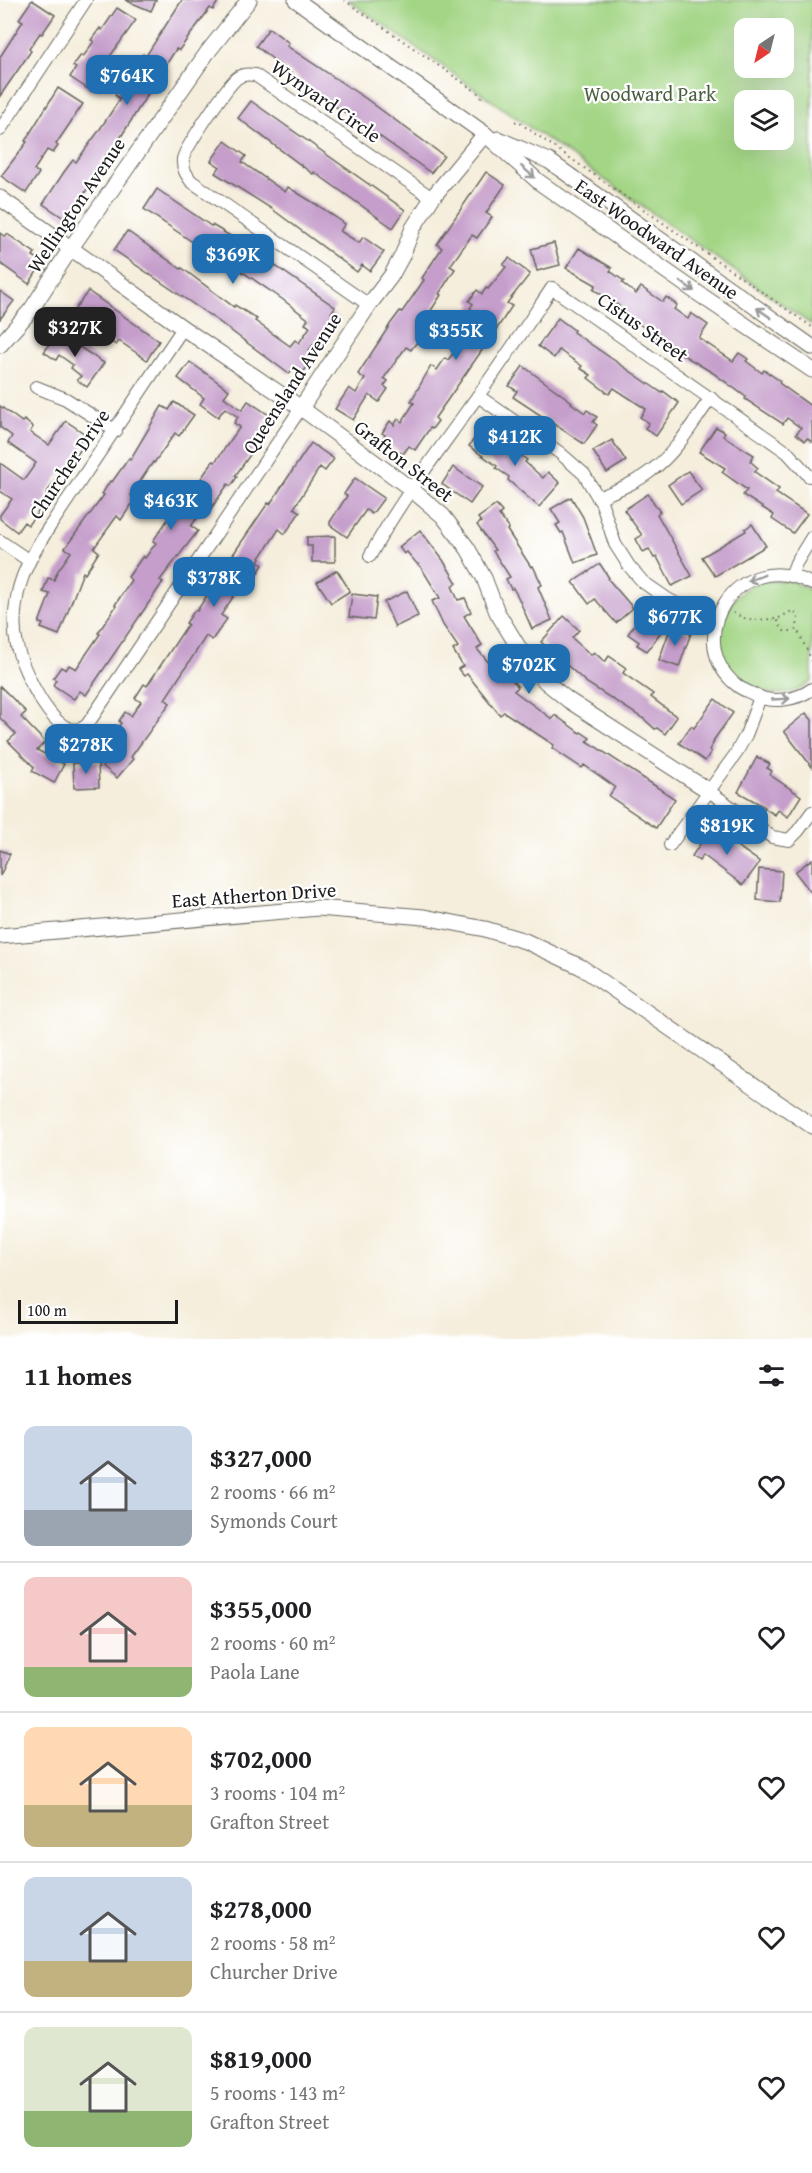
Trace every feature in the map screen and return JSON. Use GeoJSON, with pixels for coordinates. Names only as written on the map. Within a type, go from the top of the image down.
{"type":"FeatureCollection","features":[{"type":"Feature","properties":{"kind":"street"},"geometry":{"type":"LineString","coordinates":[[0,130],[87,0]]}},
{"type":"Feature","properties":{"kind":"street","name":"Wellington Avenue"},"geometry":{"type":"LineString","coordinates":[[0,345],[31,310],[71,248],[207,53],[249,0]]}},
{"type":"Feature","properties":{"kind":"street","name":"East Woodward Avenue"},"geometry":{"type":"LineString","coordinates":[[296,0],[484,134],[539,182],[812,370]]}},
{"type":"Feature","properties":{"kind":"street","name":"Wynyard Circle"},"geometry":{"type":"LineString","coordinates":[[369,305],[191,181],[185,173],[183,163],[186,151],[237,77],[255,75],[432,198]]}},
{"type":"Feature","properties":{"kind":"street","name":"East Woodward Avenue"},"geometry":{"type":"LineString","coordinates":[[484,134],[549,161],[812,347]]}},
{"type":"Feature","properties":{"kind":"street","name":"Queensland Avenue"},"geometry":{"type":"LineString","coordinates":[[93,716],[369,305],[391,276],[413,228],[432,198],[484,134]]}},
{"type":"Feature","properties":{"kind":"street","name":"Grafton Street"},"geometry":{"type":"LineString","coordinates":[[0,198],[183,328],[301,408],[411,489],[443,516],[468,549],[497,612],[513,640],[528,663],[546,682],[772,837],[789,840],[812,812]]}},
{"type":"Feature","properties":{"kind":"street","name":"Cistus Street"},"geometry":{"type":"LineString","coordinates":[[478,396],[552,288],[787,452],[809,476]]}},
{"type":"Feature","properties":{"kind":"street","name":"Churcher Drive"},"geometry":{"type":"LineString","coordinates":[[93,716],[83,729],[75,730],[64,726],[40,701],[25,674],[17,646],[15,605],[28,560],[183,328]]}},
{"type":"Feature","properties":{"kind":"street"},"geometry":{"type":"LineString","coordinates":[[36,387],[66,399],[116,431]]}},
{"type":"Feature","properties":{"kind":"street"},"geometry":{"type":"LineString","coordinates":[[370,556],[411,489],[478,396],[560,453],[584,474],[598,498],[615,544],[629,566],[644,582],[687,610],[720,612]]}},
{"type":"Feature","properties":{"kind":"street"},"geometry":{"type":"LineString","coordinates":[[598,498],[633,483],[653,470],[670,454],[711,398]]}},
{"type":"Feature","properties":{"kind":"street"},"geometry":{"type":"LineString","coordinates":[[791,576],[812,537]]}},
{"type":"Feature","properties":{"kind":"street"},"geometry":{"type":"LineString","coordinates":[[0,541],[28,560]]}},
{"type":"Feature","properties":{"kind":"street"},"geometry":{"type":"LineString","coordinates":[[811,581],[783,574],[753,578],[736,589],[720,612],[714,632],[720,663],[739,687],[760,698],[773,700],[792,698],[812,689]]}},
{"type":"Feature","properties":{"kind":"street"},"geometry":{"type":"LineString","coordinates":[[670,845],[735,755],[746,735],[760,698]]}},
{"type":"Feature","properties":{"kind":"street","name":"East Atherton Drive"},"geometry":{"type":"LineString","coordinates":[[0,936],[318,908],[424,917],[485,930],[525,941],[581,967],[812,1126]]}},
{"type":"Feature","properties":{"kind":"path"},"geometry":{"type":"LineString","coordinates":[[344,0],[481,95],[482,99]]}},
{"type":"Feature","properties":{"kind":"path"},"geometry":{"type":"LineString","coordinates":[[515,122],[517,121],[812,327]]}},
{"type":"Feature","properties":{"kind":"path"},"geometry":{"type":"LineString","coordinates":[[720,612],[749,620],[778,619],[792,611],[798,616],[797,629],[812,661]]}},
{"type":"Feature","properties":{"kind":"path"},"geometry":{"type":"LineString","coordinates":[[778,619],[784,631],[797,629]]}},
{"type":"Feature","properties":{"kind":"green space","name":"Woodward Park"},"geometry":{"type":"Polygon","coordinates":[[[348,0],[812,0],[812,325],[348,0]]]}},
{"type":"Feature","properties":{"kind":"green space"},"geometry":{"type":"Polygon","coordinates":[[[789,580],[812,591],[812,681],[796,690],[780,694],[763,692],[748,685],[735,675],[725,661],[720,645],[720,627],[724,616],[741,592],[764,581],[789,580]]]}},
{"type":"Feature","properties":{"kind":"building"},"geometry":{"type":"Polygon","coordinates":[[[32,0],[55,15],[29,49],[31,51],[0,96],[0,57],[23,21],[19,19],[32,0]]]}},
{"type":"Feature","properties":{"kind":"building"},"geometry":{"type":"Polygon","coordinates":[[[125,0],[156,0],[151,11],[125,0]]]}},
{"type":"Feature","properties":{"kind":"building"},"geometry":{"type":"Polygon","coordinates":[[[182,0],[219,0],[213,10],[210,8],[179,50],[176,49],[164,68],[167,70],[159,81],[157,79],[109,156],[106,155],[93,174],[96,176],[67,220],[43,204],[73,160],[76,162],[98,132],[120,99],[115,95],[143,54],[146,56],[182,0]]]}},
{"type":"Feature","properties":{"kind":"building"},"geometry":{"type":"Polygon","coordinates":[[[117,8],[136,20],[101,69],[105,72],[91,91],[70,77],[76,68],[73,66],[81,55],[83,57],[94,41],[91,40],[100,28],[102,30],[117,8]]]}},
{"type":"Feature","properties":{"kind":"building"},"geometry":{"type":"Polygon","coordinates":[[[269,28],[289,43],[287,46],[365,98],[444,156],[431,173],[328,102],[256,46],[269,28]]]}},
{"type":"Feature","properties":{"kind":"building"},"geometry":{"type":"Polygon","coordinates":[[[58,88],[83,104],[56,144],[58,146],[53,153],[47,150],[34,170],[39,173],[26,193],[1,176],[27,142],[25,141],[58,88]]]}},
{"type":"Feature","properties":{"kind":"building"},"geometry":{"type":"Polygon","coordinates":[[[251,101],[405,210],[393,228],[314,172],[313,174],[238,118],[251,101]]]}},
{"type":"Feature","properties":{"kind":"building"},"geometry":{"type":"Polygon","coordinates":[[[225,141],[246,156],[242,162],[285,192],[288,187],[345,224],[340,231],[359,243],[363,237],[384,252],[370,271],[362,265],[357,272],[272,209],[215,173],[220,167],[211,161],[225,141]]]}},
{"type":"Feature","properties":{"kind":"building"},"geometry":{"type":"Polygon","coordinates":[[[486,172],[505,185],[486,213],[492,217],[477,238],[472,235],[450,266],[455,269],[421,326],[426,330],[411,350],[406,347],[384,378],[388,381],[384,386],[388,389],[379,402],[369,395],[353,420],[335,409],[349,388],[356,393],[365,379],[358,374],[391,323],[400,311],[402,312],[424,280],[422,278],[442,248],[437,244],[486,172]]]}},
{"type":"Feature","properties":{"kind":"building"},"geometry":{"type":"Polygon","coordinates":[[[157,189],[211,226],[242,243],[335,307],[331,313],[340,319],[326,339],[320,335],[309,350],[316,355],[302,374],[293,368],[289,374],[218,321],[114,250],[127,231],[234,307],[235,305],[257,319],[255,321],[290,346],[295,340],[299,343],[310,327],[305,324],[308,319],[196,240],[194,243],[144,209],[157,189]]]}},
{"type":"Feature","properties":{"kind":"building"},"geometry":{"type":"Polygon","coordinates":[[[0,233],[5,237],[7,234],[35,253],[33,256],[43,262],[29,284],[0,263],[0,233]]]}},
{"type":"Feature","properties":{"kind":"building"},"geometry":{"type":"Polygon","coordinates":[[[554,243],[560,265],[537,271],[531,249],[554,243]]]}},
{"type":"Feature","properties":{"kind":"building"},"geometry":{"type":"Polygon","coordinates":[[[579,248],[612,268],[610,271],[636,294],[641,287],[663,302],[666,297],[677,305],[674,309],[688,319],[691,313],[708,325],[699,338],[733,361],[739,353],[762,373],[764,370],[812,407],[812,442],[807,438],[805,441],[796,434],[801,428],[787,418],[783,424],[745,399],[746,397],[713,373],[668,346],[617,307],[619,306],[593,289],[596,285],[566,268],[579,248]]]}},
{"type":"Feature","properties":{"kind":"building"},"geometry":{"type":"Polygon","coordinates":[[[509,258],[530,274],[507,303],[512,306],[435,418],[438,421],[432,429],[430,428],[415,450],[409,446],[403,454],[382,440],[385,435],[382,433],[390,421],[394,425],[398,419],[402,422],[414,403],[411,401],[431,366],[437,370],[445,358],[448,360],[458,347],[479,315],[470,308],[473,304],[469,301],[477,290],[482,294],[486,288],[488,289],[506,267],[503,265],[509,258]]]}},
{"type":"Feature","properties":{"kind":"building"},"geometry":{"type":"Polygon","coordinates":[[[0,291],[14,301],[0,319],[0,291]]]}},
{"type":"Feature","properties":{"kind":"building"},"geometry":{"type":"Polygon","coordinates":[[[88,291],[159,341],[147,360],[119,341],[116,345],[97,332],[100,328],[75,309],[88,291]]]}},
{"type":"Feature","properties":{"kind":"building"},"geometry":{"type":"Polygon","coordinates":[[[558,318],[574,330],[573,332],[679,403],[656,436],[645,428],[649,423],[640,417],[646,409],[614,388],[609,394],[588,378],[591,375],[580,368],[582,366],[559,350],[554,358],[538,346],[558,318]]]}},
{"type":"Feature","properties":{"kind":"building"},"geometry":{"type":"Polygon","coordinates":[[[58,333],[104,363],[87,387],[77,380],[81,376],[71,368],[73,365],[59,355],[56,360],[44,352],[58,333]]]}},
{"type":"Feature","properties":{"kind":"building"},"geometry":{"type":"Polygon","coordinates":[[[190,362],[229,390],[224,397],[242,410],[248,401],[269,415],[263,424],[269,428],[235,476],[237,477],[231,486],[228,484],[206,516],[201,513],[191,526],[198,531],[160,580],[163,582],[86,695],[80,691],[74,699],[53,685],[56,680],[53,678],[61,667],[66,670],[69,665],[76,669],[100,634],[98,633],[131,580],[128,577],[156,543],[153,541],[181,500],[177,497],[188,481],[196,486],[240,427],[234,423],[238,417],[225,408],[218,417],[200,404],[204,398],[178,378],[190,362]]]}},
{"type":"Feature","properties":{"kind":"building"},"geometry":{"type":"Polygon","coordinates":[[[523,366],[585,413],[587,410],[597,417],[593,422],[597,425],[584,444],[513,397],[517,391],[509,386],[523,366]]]}},
{"type":"Feature","properties":{"kind":"building"},"geometry":{"type":"Polygon","coordinates":[[[174,402],[194,415],[179,436],[175,433],[153,462],[131,495],[136,498],[121,520],[117,516],[94,548],[99,552],[85,574],[83,572],[59,635],[41,628],[43,624],[39,623],[50,594],[43,592],[48,578],[54,580],[71,552],[65,548],[104,495],[102,494],[110,481],[112,482],[129,458],[130,460],[162,406],[169,410],[174,402]]]}},
{"type":"Feature","properties":{"kind":"building"},"geometry":{"type":"Polygon","coordinates":[[[0,406],[33,427],[30,432],[49,445],[66,421],[85,434],[79,442],[83,446],[63,475],[60,473],[46,494],[49,496],[44,504],[28,525],[24,522],[17,532],[0,519],[0,515],[12,499],[0,491],[0,463],[24,480],[36,463],[8,443],[12,436],[0,427],[0,406]]]}},
{"type":"Feature","properties":{"kind":"building"},"geometry":{"type":"Polygon","coordinates":[[[482,427],[527,460],[525,462],[543,478],[548,472],[560,483],[539,507],[508,480],[509,477],[496,468],[497,466],[469,446],[482,427]]]}},
{"type":"Feature","properties":{"kind":"building"},"geometry":{"type":"Polygon","coordinates":[[[716,427],[725,432],[723,436],[754,455],[750,461],[758,468],[755,472],[779,489],[776,493],[807,514],[793,533],[772,519],[774,515],[743,495],[747,490],[722,472],[725,468],[699,452],[716,427]]]}},
{"type":"Feature","properties":{"kind":"building"},"geometry":{"type":"Polygon","coordinates":[[[612,440],[626,461],[607,473],[593,451],[612,440]]]}},
{"type":"Feature","properties":{"kind":"building"},"geometry":{"type":"Polygon","coordinates":[[[311,443],[334,459],[325,471],[320,467],[294,508],[300,512],[285,534],[279,529],[258,561],[263,565],[249,586],[243,582],[221,615],[227,619],[212,640],[206,636],[165,699],[170,703],[131,757],[133,759],[117,778],[100,764],[124,735],[116,730],[121,723],[119,721],[125,712],[131,716],[141,702],[135,698],[144,684],[147,686],[188,624],[186,623],[195,610],[197,611],[232,556],[311,443]]]}},
{"type":"Feature","properties":{"kind":"building"},"geometry":{"type":"Polygon","coordinates":[[[453,467],[482,487],[470,504],[442,484],[453,467]]]}},
{"type":"Feature","properties":{"kind":"building"},"geometry":{"type":"Polygon","coordinates":[[[688,471],[702,490],[681,504],[668,485],[688,471]]]}},
{"type":"Feature","properties":{"kind":"building"},"geometry":{"type":"Polygon","coordinates":[[[355,478],[384,498],[372,514],[366,510],[347,537],[330,525],[330,522],[347,496],[344,494],[355,478]]]}},
{"type":"Feature","properties":{"kind":"building"},"geometry":{"type":"Polygon","coordinates":[[[648,494],[660,512],[657,514],[692,576],[672,586],[657,557],[654,558],[649,549],[643,552],[636,539],[642,535],[624,510],[648,494]]]}},
{"type":"Feature","properties":{"kind":"building"},"geometry":{"type":"Polygon","coordinates":[[[571,497],[583,517],[597,555],[575,563],[563,532],[561,533],[556,525],[560,523],[551,509],[571,497]]]}},
{"type":"Feature","properties":{"kind":"building"},"geometry":{"type":"Polygon","coordinates":[[[496,505],[502,512],[499,515],[509,528],[507,530],[531,567],[533,566],[542,585],[538,587],[552,620],[532,629],[518,597],[506,579],[510,577],[493,551],[495,550],[477,525],[481,522],[478,518],[496,505]]]}},
{"type":"Feature","properties":{"kind":"building"},"geometry":{"type":"Polygon","coordinates":[[[752,524],[766,546],[715,576],[702,557],[746,531],[745,529],[752,524]]]}},
{"type":"Feature","properties":{"kind":"building"},"geometry":{"type":"Polygon","coordinates":[[[420,530],[457,583],[452,586],[458,600],[465,598],[471,612],[464,616],[482,645],[477,649],[503,679],[508,675],[518,687],[514,691],[552,719],[555,715],[590,738],[587,741],[675,799],[656,828],[609,796],[615,787],[584,765],[582,768],[552,748],[554,745],[504,712],[500,715],[467,674],[464,676],[458,669],[463,666],[453,650],[458,647],[443,625],[432,601],[440,598],[419,564],[407,552],[404,554],[399,547],[420,530]]]}},
{"type":"Feature","properties":{"kind":"building"},"geometry":{"type":"Polygon","coordinates":[[[335,536],[335,562],[312,562],[312,546],[307,546],[307,537],[335,536]]]}},
{"type":"Feature","properties":{"kind":"building"},"geometry":{"type":"Polygon","coordinates":[[[600,564],[608,579],[633,608],[616,623],[595,599],[589,604],[573,582],[600,564]]]}},
{"type":"Feature","properties":{"kind":"building"},"geometry":{"type":"Polygon","coordinates":[[[337,570],[350,591],[331,603],[317,582],[337,570]]]}},
{"type":"Feature","properties":{"kind":"building"},"geometry":{"type":"Polygon","coordinates":[[[407,591],[418,616],[395,627],[384,602],[407,591]]]}},
{"type":"Feature","properties":{"kind":"building"},"geometry":{"type":"Polygon","coordinates":[[[352,594],[377,597],[374,620],[349,617],[352,594]]]}},
{"type":"Feature","properties":{"kind":"building"},"geometry":{"type":"Polygon","coordinates":[[[564,616],[579,630],[572,638],[591,655],[594,652],[605,662],[609,656],[626,668],[623,673],[653,694],[651,697],[677,717],[665,734],[587,683],[541,642],[564,616]]]}},
{"type":"Feature","properties":{"kind":"building"},"geometry":{"type":"Polygon","coordinates":[[[641,616],[663,629],[647,651],[637,645],[639,642],[628,634],[641,616]]]}},
{"type":"Feature","properties":{"kind":"building"},"geometry":{"type":"Polygon","coordinates":[[[670,629],[679,632],[680,629],[691,633],[679,667],[659,660],[670,629]]]}},
{"type":"Feature","properties":{"kind":"building"},"geometry":{"type":"Polygon","coordinates":[[[0,686],[26,712],[21,717],[45,742],[37,750],[64,764],[54,783],[32,771],[34,767],[8,741],[16,734],[0,718],[0,686]]]}},
{"type":"Feature","properties":{"kind":"building"},"geometry":{"type":"Polygon","coordinates":[[[715,699],[733,713],[713,741],[709,750],[711,752],[705,761],[679,743],[691,726],[694,728],[715,699]]]}},
{"type":"Feature","properties":{"kind":"building"},"geometry":{"type":"Polygon","coordinates":[[[806,713],[812,720],[812,767],[784,731],[806,713]]]}},
{"type":"Feature","properties":{"kind":"building"},"geometry":{"type":"Polygon","coordinates":[[[757,757],[770,764],[767,768],[772,771],[770,775],[801,796],[788,817],[778,810],[775,815],[738,792],[757,757]]]}},
{"type":"Feature","properties":{"kind":"building"},"geometry":{"type":"Polygon","coordinates":[[[98,762],[99,787],[74,788],[73,763],[98,762]]]}},
{"type":"Feature","properties":{"kind":"building"},"geometry":{"type":"Polygon","coordinates":[[[710,829],[719,836],[723,831],[733,837],[730,841],[760,862],[743,885],[703,855],[699,861],[692,856],[710,829]]]}},
{"type":"Feature","properties":{"kind":"building"},"geometry":{"type":"Polygon","coordinates":[[[0,850],[10,854],[0,876],[0,850]]]}},
{"type":"Feature","properties":{"kind":"building"},"geometry":{"type":"Polygon","coordinates":[[[812,859],[812,894],[795,872],[812,859]]]}},
{"type":"Feature","properties":{"kind":"building"},"geometry":{"type":"Polygon","coordinates":[[[759,869],[782,871],[780,902],[757,900],[759,869]]]}}]}
